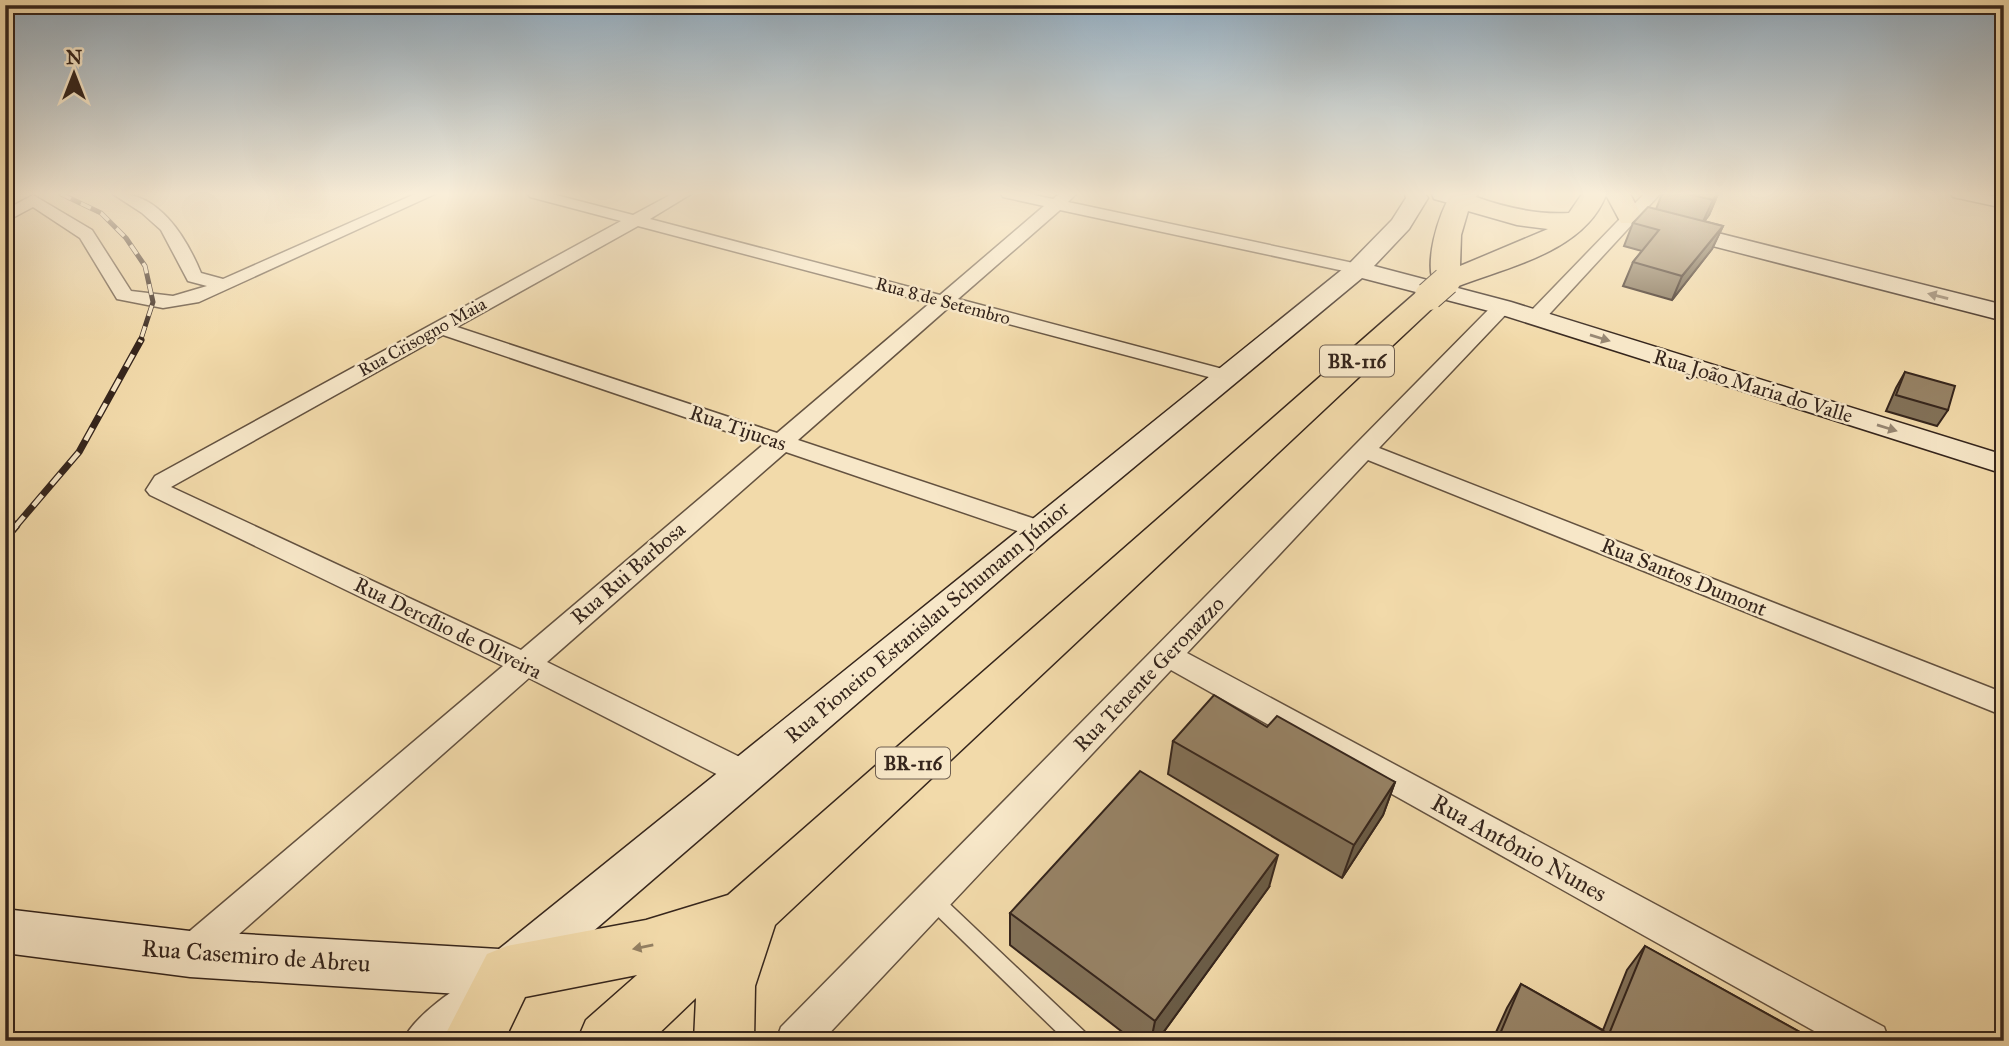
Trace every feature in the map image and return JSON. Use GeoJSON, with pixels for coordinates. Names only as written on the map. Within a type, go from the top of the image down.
{"type":"FeatureCollection","features":[{"type":"Feature","properties":{"kind":"highway"},"geometry":{"type":"LineString","coordinates":[[1437,288],[1445,243]]}},
{"type":"Feature","properties":{"kind":"highway","name":"BR-116"},"geometry":{"type":"LineString","coordinates":[[607,1041],[1437,288],[1541,243]]}},
{"type":"Feature","properties":{"kind":"highway"},"geometry":{"type":"LineString","coordinates":[[472,1041],[507,973],[692,935],[753,908]]}},
{"type":"Feature","properties":{"kind":"highway"},"geometry":{"type":"LineString","coordinates":[[724,1041],[726,986],[753,908]]}},
{"type":"Feature","properties":{"kind":"main road","name":"Rua Pioneiro Estanislau Schumann Júnior"},"geometry":{"type":"LineString","coordinates":[[507,973],[1038,529],[1358,269],[1382,243]]}},
{"type":"Feature","properties":{"kind":"main road"},"geometry":{"type":"LineString","coordinates":[[1728,243],[2004,313]]}},
{"type":"Feature","properties":{"kind":"main road","name":"Rua João Maria do Valle"},"geometry":{"type":"LineString","coordinates":[[1358,269],[1502,307],[2004,465]]}},
{"type":"Feature","properties":{"kind":"main road","name":"Rua Casemiro de Abreu"},"geometry":{"type":"LineString","coordinates":[[5,931],[190,954],[507,973]]}},
{"type":"Feature","properties":{"kind":"street"},"geometry":{"type":"LineString","coordinates":[[94,243],[124,295],[153,302],[175,302],[190,300],[316,243]]}},
{"type":"Feature","properties":{"kind":"street"},"geometry":{"type":"LineString","coordinates":[[181,243],[194,277],[222,284]]}},
{"type":"Feature","properties":{"kind":"street","name":"Rua Crisogno Maia"},"geometry":{"type":"LineString","coordinates":[[163,481],[594,243]]}},
{"type":"Feature","properties":{"kind":"street","name":"Rua 8 de Setembro"},"geometry":{"type":"LineString","coordinates":[[723,243],[1227,376]]}},
{"type":"Feature","properties":{"kind":"street","name":"Rua Rui Barbosa"},"geometry":{"type":"LineString","coordinates":[[190,954],[1011,243]]}},
{"type":"Feature","properties":{"kind":"street"},"geometry":{"type":"LineString","coordinates":[[1247,243],[1358,269]]}},
{"type":"Feature","properties":{"kind":"street"},"geometry":{"type":"LineString","coordinates":[[1535,318],[1606,243]]}},
{"type":"Feature","properties":{"kind":"street","name":"Rua Tenente Geronazzo"},"geometry":{"type":"LineString","coordinates":[[799,1040],[1502,307]]}},
{"type":"Feature","properties":{"kind":"street","name":"Rua Tijucas"},"geometry":{"type":"LineString","coordinates":[[439,327],[1038,529]]}},
{"type":"Feature","properties":{"kind":"street","name":"Rua Santos Dumont"},"geometry":{"type":"LineString","coordinates":[[1364,450],[2004,705]]}},
{"type":"Feature","properties":{"kind":"street","name":"Rua Dercílio de Oliveira"},"geometry":{"type":"LineString","coordinates":[[163,481],[158,490],[523,663],[745,774]]}},
{"type":"Feature","properties":{"kind":"street","name":"Rua Antônio Nunes"},"geometry":{"type":"LineString","coordinates":[[1167,655],[1870,1041]]}},
{"type":"Feature","properties":{"kind":"street","name":"Rua Pioneiro Estanislau Schumann Júnior"},"geometry":{"type":"LineString","coordinates":[[422,1041],[507,973]]}},
{"type":"Feature","properties":{"kind":"lane"},"geometry":{"type":"LineString","coordinates":[[932,899],[1080,1041]]}},
{"type":"Feature","properties":{"kind":"building"},"geometry":{"type":"Polygon","coordinates":[[[1649,243],[1709,243],[1682,276],[1633,262],[1649,243]]]}},
{"type":"Feature","properties":{"kind":"building"},"geometry":{"type":"Polygon","coordinates":[[[1905,372],[1955,386],[1948,410],[1896,395],[1905,372]]]}},
{"type":"Feature","properties":{"kind":"building"},"geometry":{"type":"Polygon","coordinates":[[[1214,695],[1267,727],[1277,716],[1395,782],[1354,845],[1173,741],[1214,695]]]}},
{"type":"Feature","properties":{"kind":"building"},"geometry":{"type":"Polygon","coordinates":[[[1140,771],[1278,855],[1155,1021],[1010,913],[1140,771]]]}},
{"type":"Feature","properties":{"kind":"building"},"geometry":{"type":"Polygon","coordinates":[[[1645,946],[1816,1041],[1497,1041],[1521,984],[1609,1034],[1645,946]]]}},
{"type":"Feature","properties":{"kind":"railway"},"geometry":{"type":"LineString","coordinates":[[129,243],[145,266],[153,302],[140,342]]}},
{"type":"Feature","properties":{"kind":"railway"},"geometry":{"type":"LineString","coordinates":[[15,527],[79,452],[140,342]]}},
{"type":"Feature","properties":{"kind":"railway"},"geometry":{"type":"LineString","coordinates":[[5,538],[16,525]]}}]}
